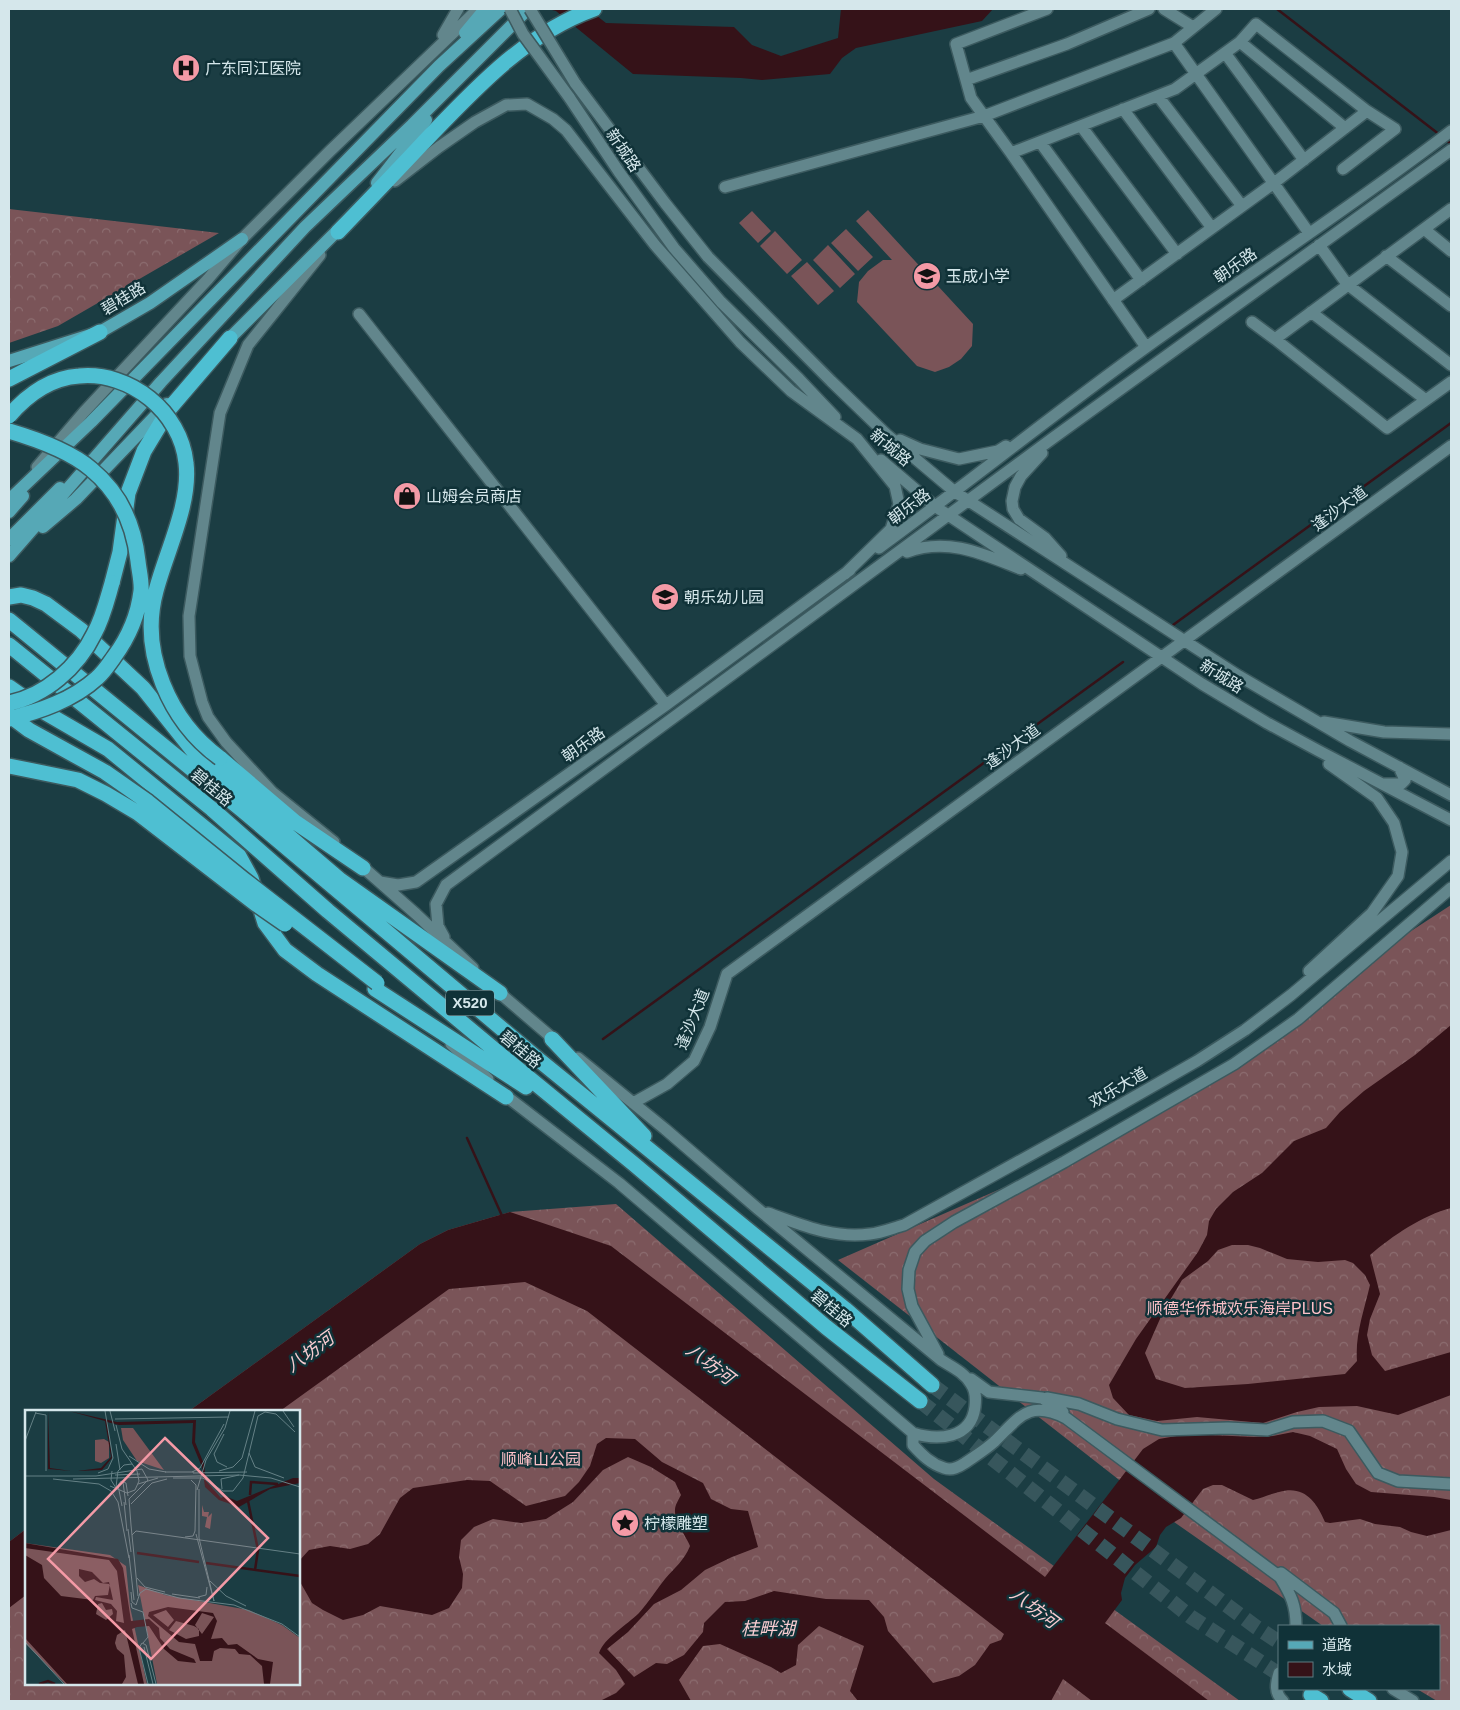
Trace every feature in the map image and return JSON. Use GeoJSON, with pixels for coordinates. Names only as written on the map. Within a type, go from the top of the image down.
{"type":"FeatureCollection","features":[{"type":"Feature","properties":{"kind":"highway"},"geometry":{"type":"LineString","coordinates":[[338,232],[481,84],[510,59],[560,24],[594,9]]}},
{"type":"Feature","properties":{"kind":"highway"},"geometry":{"type":"LineString","coordinates":[[9,379],[100,332]]}},
{"type":"Feature","properties":{"kind":"highway"},"geometry":{"type":"LineString","coordinates":[[9,703],[17,702],[36,693],[65,674],[95,634],[120,552],[128,492],[144,451],[170,408],[230,338]]}},
{"type":"Feature","properties":{"kind":"highway"},"geometry":{"type":"LineString","coordinates":[[9,416],[19,404],[34,392],[49,384],[80,376],[110,379],[128,385],[159,406],[170,419],[178,431],[184,449],[186,479],[181,512],[155,592],[152,614],[152,633],[156,663],[166,694],[188,728],[220,758],[295,822],[363,868]]}},
{"type":"Feature","properties":{"kind":"highway"},"geometry":{"type":"LineString","coordinates":[[9,432],[47,444],[90,468],[116,496],[124,508],[132,527],[141,590],[135,619],[124,644],[98,677],[79,692],[54,704],[9,719]]}},
{"type":"Feature","properties":{"kind":"highway"},"geometry":{"type":"LineString","coordinates":[[9,597],[33,598],[46,604],[81,630],[143,688],[202,762],[339,879]]}},
{"type":"Feature","properties":{"kind":"highway","name":"X520"},"geometry":{"type":"LineString","coordinates":[[9,620],[686,1181],[845,1309],[932,1385]]}},
{"type":"Feature","properties":{"kind":"highway","name":"碧桂路"},"geometry":{"type":"LineString","coordinates":[[9,645],[212,809],[328,911],[582,1124],[826,1327],[920,1401]]}},
{"type":"Feature","properties":{"kind":"highway"},"geometry":{"type":"LineString","coordinates":[[9,687],[46,713],[108,749],[238,856],[251,878],[265,923],[285,950],[317,974],[506,1097]]}},
{"type":"Feature","properties":{"kind":"highway"},"geometry":{"type":"LineString","coordinates":[[9,715],[29,730],[105,772],[148,802],[376,986]]}},
{"type":"Feature","properties":{"kind":"highway"},"geometry":{"type":"LineString","coordinates":[[9,766],[78,780],[138,813],[256,904],[435,1028],[582,1124]]}},
{"type":"Feature","properties":{"kind":"highway"},"geometry":{"type":"LineString","coordinates":[[264,830],[339,879],[500,993]]}},
{"type":"Feature","properties":{"kind":"highway"},"geometry":{"type":"LineString","coordinates":[[552,1038],[686,1181]]}},
{"type":"Feature","properties":{"kind":"highway"},"geometry":{"type":"LineString","coordinates":[[1352,1690],[1369,1701]]}},
{"type":"Feature","properties":{"kind":"main road"},"geometry":{"type":"LineString","coordinates":[[439,66],[485,9]]}},
{"type":"Feature","properties":{"kind":"main road"},"geometry":{"type":"LineString","coordinates":[[11,498],[90,422],[439,66],[500,9]]}},
{"type":"Feature","properties":{"kind":"main road"},"geometry":{"type":"LineString","coordinates":[[11,548],[161,382],[305,227],[412,125],[527,11]]}},
{"type":"Feature","properties":{"kind":"main road"},"geometry":{"type":"LineString","coordinates":[[11,548],[76,499],[230,338],[338,232],[462,75]]}},
{"type":"Feature","properties":{"kind":"main road","name":"碧桂路"},"geometry":{"type":"LineString","coordinates":[[9,361],[100,332],[150,303],[242,239]]}},
{"type":"Feature","properties":{"kind":"main road"},"geometry":{"type":"LineString","coordinates":[[9,512],[90,422]]}},
{"type":"Feature","properties":{"kind":"street"},"geometry":{"type":"LineString","coordinates":[[434,50],[458,9]]}},
{"type":"Feature","properties":{"kind":"street"},"geometry":{"type":"LineString","coordinates":[[11,498],[84,412],[208,279],[242,239],[478,9]]}},
{"type":"Feature","properties":{"kind":"street","name":"新城路"},"geometry":{"type":"LineString","coordinates":[[510,9],[523,34],[674,248],[721,302],[799,379],[856,439],[936,507],[1202,684],[1292,737],[1451,820]]}},
{"type":"Feature","properties":{"kind":"street"},"geometry":{"type":"LineString","coordinates":[[1047,9],[956,44],[971,98],[1146,348]]}},
{"type":"Feature","properties":{"kind":"street"},"geometry":{"type":"LineString","coordinates":[[966,80],[1067,44],[1148,9]]}},
{"type":"Feature","properties":{"kind":"street"},"geometry":{"type":"LineString","coordinates":[[1164,9],[1193,28]]}},
{"type":"Feature","properties":{"kind":"street"},"geometry":{"type":"LineString","coordinates":[[724,186],[984,116],[1174,43],[1216,9]]}},
{"type":"Feature","properties":{"kind":"street","name":"新城路"},"geometry":{"type":"LineString","coordinates":[[527,11],[575,83],[708,257],[886,434],[969,502],[1240,676],[1451,795]]}},
{"type":"Feature","properties":{"kind":"street"},"geometry":{"type":"LineString","coordinates":[[1011,153],[1175,90],[1240,42],[1256,24],[1367,111],[1396,129],[1343,169]]}},
{"type":"Feature","properties":{"kind":"street"},"geometry":{"type":"LineString","coordinates":[[1240,42],[1345,128]]}},
{"type":"Feature","properties":{"kind":"street"},"geometry":{"type":"LineString","coordinates":[[1174,43],[1309,233]]}},
{"type":"Feature","properties":{"kind":"street"},"geometry":{"type":"LineString","coordinates":[[1225,52],[1304,160]]}},
{"type":"Feature","properties":{"kind":"street"},"geometry":{"type":"LineString","coordinates":[[1158,96],[1242,206]]}},
{"type":"Feature","properties":{"kind":"street"},"geometry":{"type":"LineString","coordinates":[[845,574],[891,529],[899,504],[894,486],[856,439],[790,391],[740,342],[655,245],[566,130],[553,119],[527,104],[506,105],[475,122],[405,173],[338,232],[248,345],[220,413],[190,600],[190,656],[202,702],[208,717],[226,742],[272,792],[328,835],[448,943],[500,993],[552,1038],[634,1103],[758,1209],[941,1360],[989,1392],[1079,1404],[1117,1419],[1162,1430],[1228,1428],[1267,1430],[1293,1422],[1323,1421],[1349,1431],[1378,1473],[1398,1481],[1451,1484]]}},
{"type":"Feature","properties":{"kind":"street"},"geometry":{"type":"LineString","coordinates":[[1123,109],[1212,228]]}},
{"type":"Feature","properties":{"kind":"street"},"geometry":{"type":"LineString","coordinates":[[1113,300],[1274,183],[1367,111]]}},
{"type":"Feature","properties":{"kind":"street"},"geometry":{"type":"LineString","coordinates":[[1081,126],[1177,254]]}},
{"type":"Feature","properties":{"kind":"street","name":"朝乐路"},"geometry":{"type":"LineString","coordinates":[[378,881],[398,885],[416,882],[462,850],[666,705],[845,574],[936,507],[1038,426],[1430,148],[1451,131]]}},
{"type":"Feature","properties":{"kind":"street"},"geometry":{"type":"LineString","coordinates":[[1040,142],[1141,280]]}},
{"type":"Feature","properties":{"kind":"street","name":"朝乐路"},"geometry":{"type":"LineString","coordinates":[[448,943],[438,926],[436,904],[446,885],[969,502],[1053,438],[1451,150]]}},
{"type":"Feature","properties":{"kind":"street"},"geometry":{"type":"LineString","coordinates":[[1275,339],[1451,209]]}},
{"type":"Feature","properties":{"kind":"street"},"geometry":{"type":"LineString","coordinates":[[1424,229],[1451,251]]}},
{"type":"Feature","properties":{"kind":"street"},"geometry":{"type":"LineString","coordinates":[[1319,245],[1348,284],[1451,365]]}},
{"type":"Feature","properties":{"kind":"street"},"geometry":{"type":"LineString","coordinates":[[1386,256],[1451,306]]}},
{"type":"Feature","properties":{"kind":"street"},"geometry":{"type":"LineString","coordinates":[[1311,312],[1426,400]]}},
{"type":"Feature","properties":{"kind":"street"},"geometry":{"type":"LineString","coordinates":[[359,314],[666,705]]}},
{"type":"Feature","properties":{"kind":"street"},"geometry":{"type":"LineString","coordinates":[[1252,322],[1387,428],[1451,382]]}},
{"type":"Feature","properties":{"kind":"street"},"geometry":{"type":"LineString","coordinates":[[886,434],[920,449],[959,459],[998,451],[1038,426]]}},
{"type":"Feature","properties":{"kind":"street"},"geometry":{"type":"LineString","coordinates":[[1053,438],[1021,476],[1015,487],[1012,500],[1013,509],[1019,519],[1045,538],[1068,565]]}},
{"type":"Feature","properties":{"kind":"street","name":"逢沙大道"},"geometry":{"type":"LineString","coordinates":[[634,1103],[667,1084],[694,1061],[710,1026],[727,974],[1451,446]]}},
{"type":"Feature","properties":{"kind":"street"},"geometry":{"type":"LineString","coordinates":[[894,556],[921,547],[972,549],[1046,579]]}},
{"type":"Feature","properties":{"kind":"street"},"geometry":{"type":"LineString","coordinates":[[1315,720],[1384,732],[1451,734]]}},
{"type":"Feature","properties":{"kind":"street"},"geometry":{"type":"LineString","coordinates":[[1260,1019],[1372,913],[1398,876],[1402,852],[1394,823],[1377,798],[1292,737]]}},
{"type":"Feature","properties":{"kind":"street"},"geometry":{"type":"LineString","coordinates":[[1379,784],[1400,784],[1405,780],[1399,767]]}},
{"type":"Feature","properties":{"kind":"street"},"geometry":{"type":"LineString","coordinates":[[462,850],[450,863],[451,868],[456,871],[473,865]]}},
{"type":"Feature","properties":{"kind":"street","name":"欢乐大道"},"geometry":{"type":"LineString","coordinates":[[758,1209],[819,1232],[846,1236],[871,1234],[904,1225],[1197,1061],[1260,1019],[1291,995],[1451,861]]}},
{"type":"Feature","properties":{"kind":"street"},"geometry":{"type":"LineString","coordinates":[[941,1360],[912,1306],[908,1289],[909,1270],[915,1252],[926,1241],[948,1226],[1199,1086],[1262,1045],[1305,1013],[1451,888]]}},
{"type":"Feature","properties":{"kind":"street"},"geometry":{"type":"LineString","coordinates":[[1408,897],[1423,912]]}},
{"type":"Feature","properties":{"kind":"street"},"geometry":{"type":"LineString","coordinates":[[435,1028],[506,1097],[619,1183],[913,1433],[938,1438],[950,1436],[965,1429],[971,1420],[976,1400],[975,1391],[965,1375]]}},
{"type":"Feature","properties":{"kind":"street"},"geometry":{"type":"LineString","coordinates":[[1052,1143],[1064,1162]]}},
{"type":"Feature","properties":{"kind":"street"},"geometry":{"type":"LineString","coordinates":[[1042,1398],[1239,1545],[1334,1613],[1340,1625]]}},
{"type":"Feature","properties":{"kind":"street"},"geometry":{"type":"LineString","coordinates":[[913,1433],[913,1445],[928,1461],[945,1469],[956,1468],[978,1454],[994,1442],[1010,1424],[1028,1412],[1052,1411],[1080,1426]]}},
{"type":"Feature","properties":{"kind":"street"},"geometry":{"type":"LineString","coordinates":[[1239,1545],[1280,1578],[1291,1594],[1296,1612],[1296,1625]]}},
{"type":"Feature","properties":{"kind":"street"},"geometry":{"type":"LineString","coordinates":[[1278,1676],[1275,1686],[1283,1701]]}},
{"type":"Feature","properties":{"kind":"street"},"geometry":{"type":"LineString","coordinates":[[1395,1690],[1413,1701]]}},
{"type":"Feature","properties":{"kind":"green space"},"geometry":{"type":"Polygon","coordinates":[[[9,209],[219,233],[58,326],[9,343],[9,209]]]}},
{"type":"Feature","properties":{"kind":"green space"},"geometry":{"type":"Polygon","coordinates":[[[868,210],[973,324],[972,346],[961,359],[949,367],[935,372],[917,366],[857,302],[859,282],[868,271],[883,260],[892,260],[856,221],[868,210]]]}},
{"type":"Feature","properties":{"kind":"green space"},"geometry":{"type":"Polygon","coordinates":[[[752,211],[771,231],[758,243],[739,223],[752,211]]]}},
{"type":"Feature","properties":{"kind":"green space"},"geometry":{"type":"Polygon","coordinates":[[[846,229],[873,257],[858,271],[831,243],[846,229]]]}},
{"type":"Feature","properties":{"kind":"green space"},"geometry":{"type":"Polygon","coordinates":[[[775,231],[802,260],[787,274],[760,246],[775,231]]]}},
{"type":"Feature","properties":{"kind":"green space"},"geometry":{"type":"Polygon","coordinates":[[[828,245],[855,274],[840,288],[813,260],[828,245]]]}},
{"type":"Feature","properties":{"kind":"green space"},"geometry":{"type":"Polygon","coordinates":[[[807,262],[834,291],[818,305],[791,276],[807,262]]]}},
{"type":"Feature","properties":{"kind":"green space","name":"顺德华侨城欢乐海岸PLUS"},"geometry":{"type":"Polygon","coordinates":[[[1451,905],[1451,1701],[1437,1701],[1419,1690],[1440,1690],[1440,1625],[1322,1625],[1164,1515],[838,1260],[1108,1142],[1277,1041],[1408,933],[1451,905]]]}},
{"type":"Feature","properties":{"kind":"green space","name":"顺峰山公园"},"geometry":{"type":"Polygon","coordinates":[[[616,1204],[934,1479],[1240,1701],[9,1701],[9,1542],[25,1530],[25,1685],[300,1685],[300,1410],[190,1410],[420,1244],[448,1230],[510,1212],[616,1204]]]}},
{"type":"Feature","properties":{"kind":"water"},"geometry":{"type":"Polygon","coordinates":[[[548,9],[588,9],[606,23],[734,27],[752,45],[781,56],[838,38],[841,9],[993,9],[982,21],[856,48],[842,58],[830,74],[762,80],[633,74],[556,11],[548,9]]]}},
{"type":"Feature","properties":{"kind":"water"},"geometry":{"type":"Polygon","coordinates":[[[1451,1025],[1451,1208],[1440,1211],[1408,1227],[1370,1255],[1380,1294],[1370,1319],[1367,1335],[1372,1355],[1385,1371],[1451,1352],[1451,1395],[1398,1415],[1357,1406],[1319,1407],[1263,1423],[1197,1417],[1157,1421],[1129,1415],[1113,1398],[1109,1385],[1136,1339],[1198,1252],[1207,1235],[1209,1221],[1216,1209],[1233,1192],[1262,1173],[1294,1141],[1326,1128],[1340,1112],[1364,1091],[1415,1055],[1451,1025]],[[1232,1245],[1218,1250],[1208,1261],[1182,1280],[1163,1312],[1145,1353],[1156,1379],[1185,1388],[1248,1384],[1345,1374],[1357,1361],[1359,1332],[1370,1285],[1365,1275],[1353,1263],[1345,1260],[1318,1262],[1287,1259],[1248,1245],[1232,1245]]]}},
{"type":"Feature","properties":{"kind":"water"},"geometry":{"type":"Polygon","coordinates":[[[510,1212],[611,1246],[1045,1577],[1143,1449],[1159,1439],[1188,1434],[1254,1437],[1293,1432],[1310,1436],[1337,1449],[1346,1469],[1356,1484],[1371,1492],[1451,1500],[1451,1530],[1427,1536],[1400,1527],[1375,1524],[1360,1519],[1325,1522],[1313,1501],[1308,1496],[1295,1491],[1288,1490],[1253,1500],[1222,1485],[1213,1485],[1203,1489],[1181,1518],[1166,1527],[1160,1535],[1156,1547],[1135,1565],[1125,1578],[1121,1593],[1122,1600],[1105,1623],[1209,1701],[1092,1701],[1063,1679],[1051,1701],[858,1701],[850,1691],[864,1646],[819,1626],[798,1645],[796,1665],[781,1673],[720,1644],[703,1646],[679,1680],[691,1701],[600,1701],[616,1693],[625,1684],[616,1670],[599,1653],[602,1647],[646,1605],[682,1560],[690,1546],[678,1524],[675,1514],[681,1495],[675,1482],[651,1467],[628,1457],[603,1470],[573,1502],[546,1519],[521,1523],[493,1519],[474,1527],[461,1540],[459,1557],[463,1574],[462,1588],[449,1608],[432,1615],[380,1606],[363,1615],[343,1620],[312,1603],[300,1582],[300,1560],[309,1550],[330,1546],[350,1549],[368,1544],[380,1534],[400,1498],[413,1488],[467,1480],[490,1481],[526,1506],[565,1496],[579,1482],[590,1466],[597,1444],[606,1438],[635,1439],[662,1462],[703,1483],[711,1499],[731,1509],[748,1511],[758,1547],[705,1570],[681,1590],[654,1604],[628,1632],[607,1649],[634,1677],[656,1663],[667,1664],[684,1655],[703,1632],[704,1623],[725,1602],[745,1601],[774,1591],[826,1599],[869,1600],[884,1617],[888,1631],[933,1683],[959,1676],[975,1665],[990,1644],[1001,1640],[1004,1634],[587,1311],[525,1282],[449,1289],[281,1410],[190,1410],[420,1244],[448,1230],[510,1212]]]}},
{"type":"Feature","properties":{"kind":"water"},"geometry":{"type":"Polygon","coordinates":[[[25,1530],[25,1596],[9,1608],[9,1542],[25,1530]]]}},
{"type":"Feature","properties":{"kind":"waterway"},"geometry":{"type":"LineString","coordinates":[[1277,9],[1440,135]]}},
{"type":"Feature","properties":{"kind":"waterway"},"geometry":{"type":"LineString","coordinates":[[1446,140],[1451,144]]}},
{"type":"Feature","properties":{"kind":"waterway"},"geometry":{"type":"LineString","coordinates":[[1173,625],[1451,423]]}},
{"type":"Feature","properties":{"kind":"waterway"},"geometry":{"type":"LineString","coordinates":[[603,1039],[1123,662]]}},
{"type":"Feature","properties":{"kind":"waterway"},"geometry":{"type":"LineString","coordinates":[[467,1138],[503,1218]]}},
{"type":"Feature","properties":{"kind":"tunnel"},"geometry":{"type":"LineString","coordinates":[[932,1385],[1256,1627],[1278,1641]]}},
{"type":"Feature","properties":{"kind":"tunnel"},"geometry":{"type":"LineString","coordinates":[[920,1401],[1191,1617],[1278,1673]]}},
{"type":"Feature","properties":{"kind":"place","name":"广东同江医院"},"geometry":{"type":"Point","coordinates":[186,68]}},
{"type":"Feature","properties":{"kind":"place","name":"玉成小学"},"geometry":{"type":"Point","coordinates":[927,276]}},
{"type":"Feature","properties":{"kind":"place","name":"山姆会员商店"},"geometry":{"type":"Point","coordinates":[407,496]}},
{"type":"Feature","properties":{"kind":"place","name":"朝乐幼儿园"},"geometry":{"type":"Point","coordinates":[665,597]}},
{"type":"Feature","properties":{"kind":"place","name":"柠檬雕塑"},"geometry":{"type":"Point","coordinates":[625,1523]}},
{"type":"Feature","properties":{"kind":"water label","name":"八坊河"},"geometry":{"type":"Point","coordinates":[310,1352]}},
{"type":"Feature","properties":{"kind":"water label","name":"八坊河"},"geometry":{"type":"Point","coordinates":[710,1364]}},
{"type":"Feature","properties":{"kind":"water label","name":"八坊河"},"geometry":{"type":"Point","coordinates":[1034,1608]}},
{"type":"Feature","properties":{"kind":"water label","name":"桂畔湖"},"geometry":{"type":"Point","coordinates":[768,1629]}}]}
